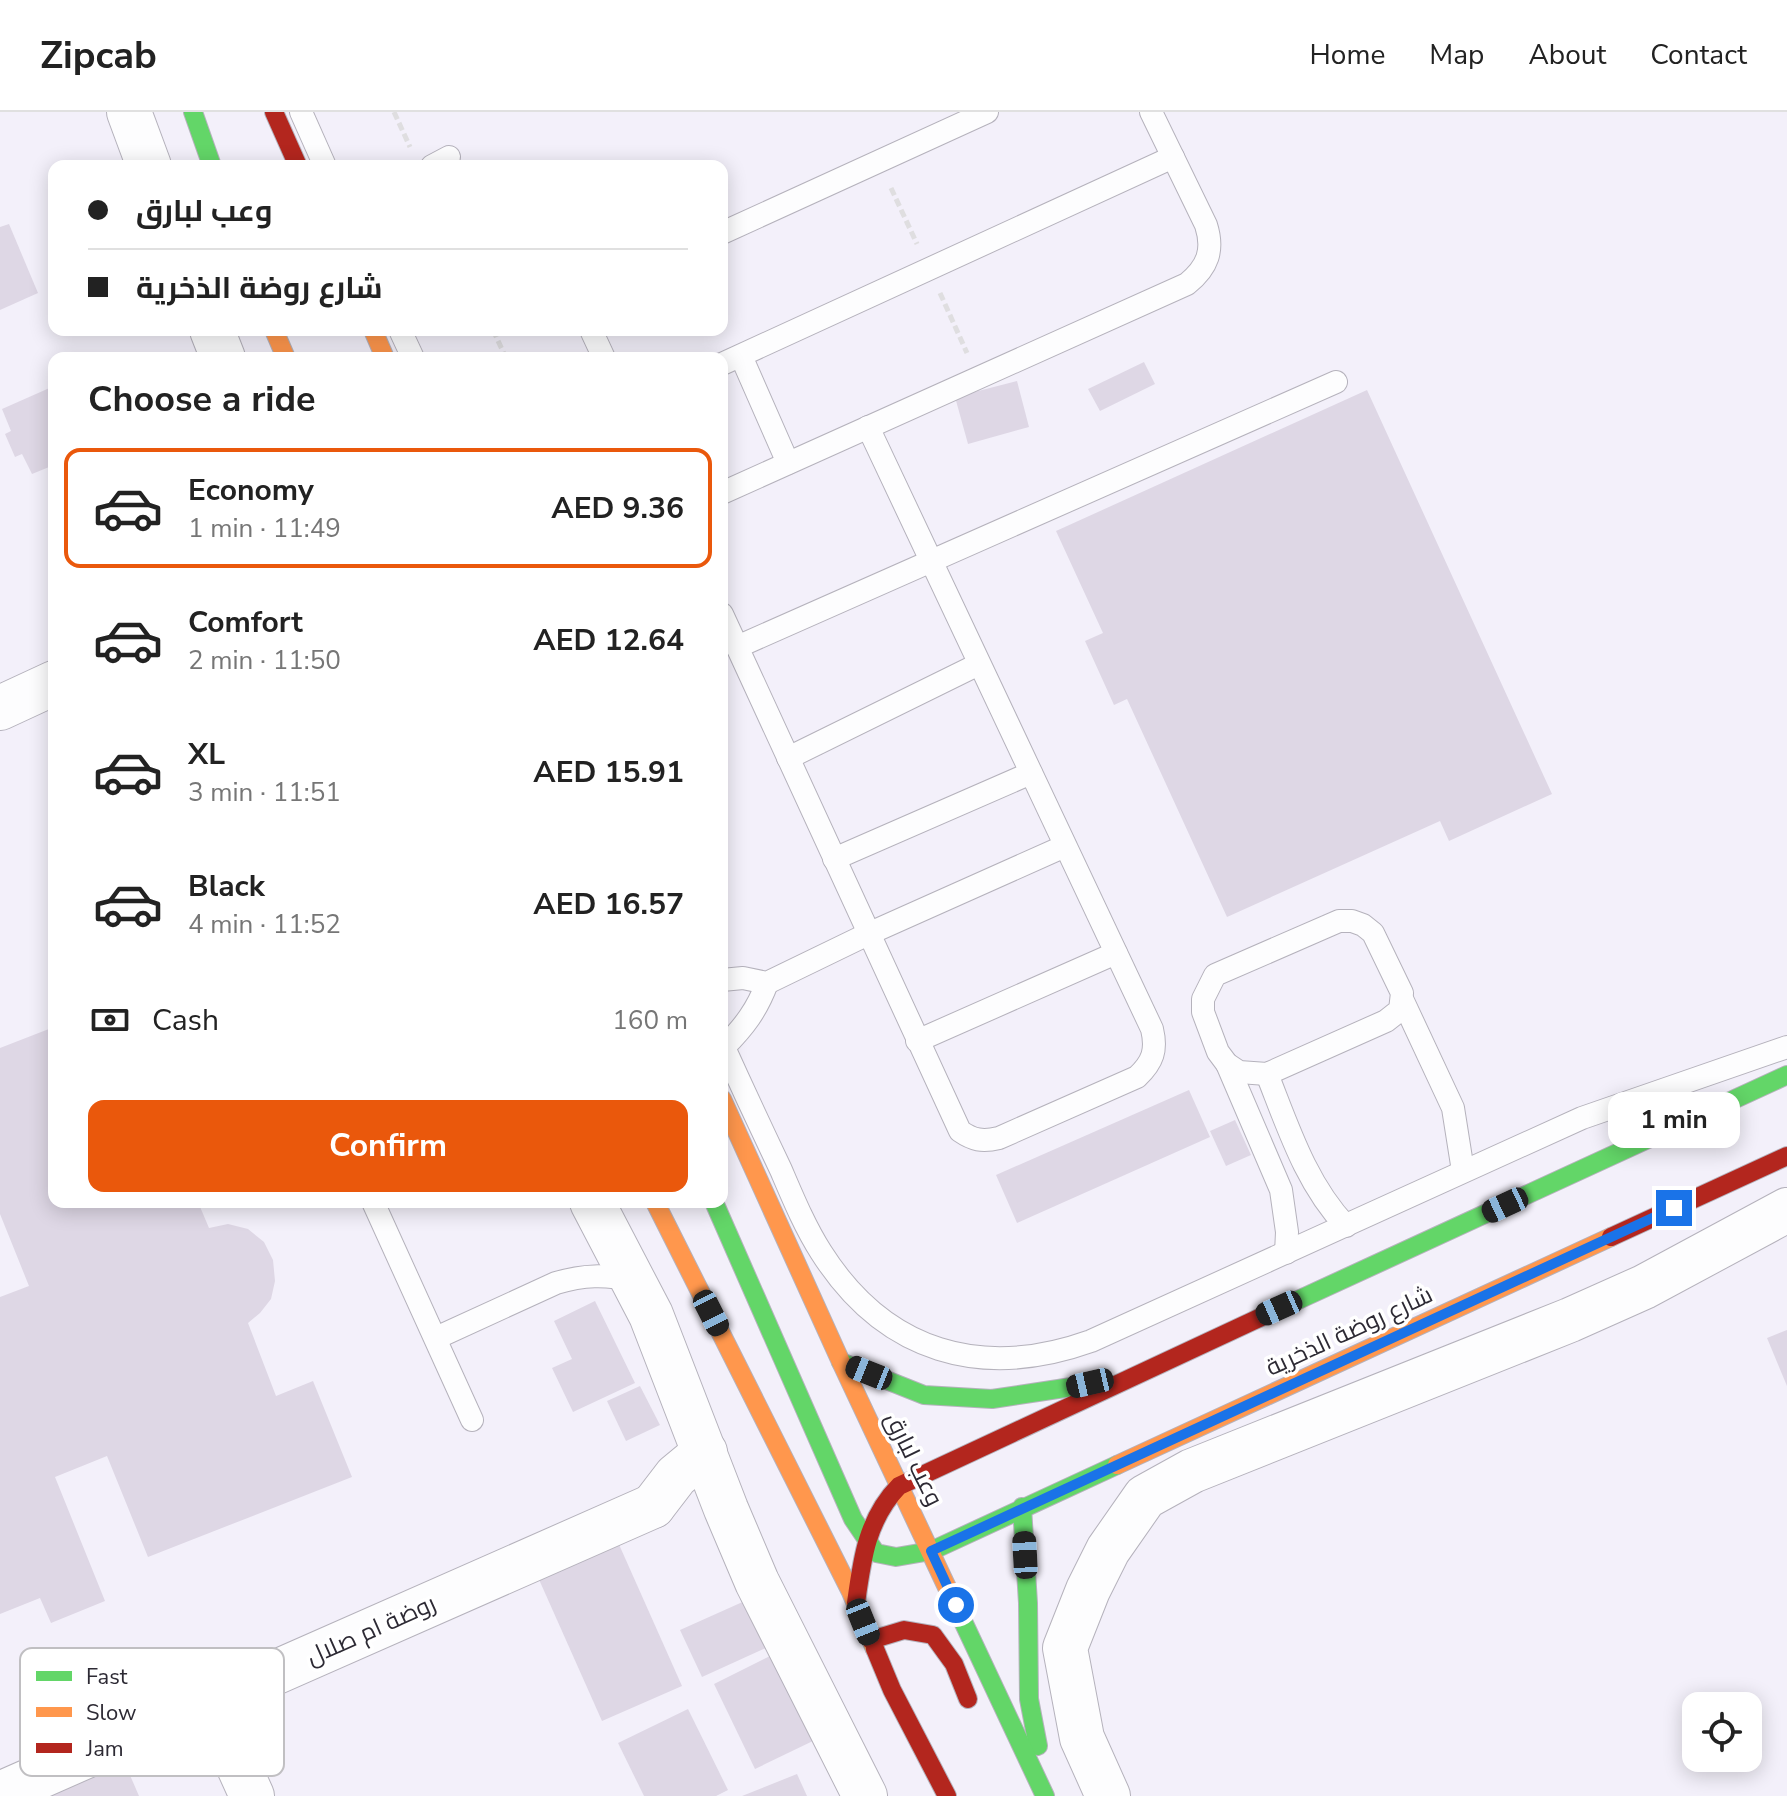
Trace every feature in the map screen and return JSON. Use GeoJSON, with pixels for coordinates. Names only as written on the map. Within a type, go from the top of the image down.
{"type":"FeatureCollection","features":[{"type":"Feature","properties":{"kind":"street"},"geometry":{"type":"LineString","coordinates":[[129,112],[147,160]]}},
{"type":"Feature","properties":{"kind":"street"},"geometry":{"type":"LineString","coordinates":[[193,112],[210,160]]}},
{"type":"Feature","properties":{"kind":"street"},"geometry":{"type":"LineString","coordinates":[[274,112],[295,160]]}},
{"type":"Feature","properties":{"kind":"street"},"geometry":{"type":"LineString","coordinates":[[0,708],[48,686]]}},
{"type":"Feature","properties":{"kind":"street","name":"شارع روضة الذخرية"},"geometry":{"type":"LineString","coordinates":[[899,1486],[1787,1075]]}},
{"type":"Feature","properties":{"kind":"street","name":"وعب لبارق"},"geometry":{"type":"LineString","coordinates":[[728,1112],[841,1362],[1047,1796]]}},
{"type":"Feature","properties":{"kind":"street","name":"شارع روضة الذخرية"},"geometry":{"type":"LineString","coordinates":[[866,1542],[876,1553],[896,1557],[931,1551],[1787,1156]]}},
{"type":"Feature","properties":{"kind":"street"},"geometry":{"type":"LineString","coordinates":[[595,1208],[651,1315],[757,1582],[865,1796]]}},
{"type":"Feature","properties":{"kind":"street"},"geometry":{"type":"LineString","coordinates":[[658,1208],[856,1603],[892,1690],[947,1796]]}},
{"type":"Feature","properties":{"kind":"street"},"geometry":{"type":"LineString","coordinates":[[717,1208],[853,1519],[866,1542]]}},
{"type":"Feature","properties":{"kind":"street"},"geometry":{"type":"LineString","coordinates":[[1108,1796],[1082,1738],[1065,1648],[1108,1550],[1145,1497],[1192,1471],[1570,1320],[1644,1287],[1787,1210]]}},
{"type":"Feature","properties":{"kind":"street"},"geometry":{"type":"LineString","coordinates":[[841,1362],[924,1395],[992,1399],[1066,1389],[1138,1373]]}},
{"type":"Feature","properties":{"kind":"street"},"geometry":{"type":"LineString","coordinates":[[705,1452],[676,1476],[653,1506],[689,1512],[726,1509]]}},
{"type":"Feature","properties":{"kind":"street"},"geometry":{"type":"LineString","coordinates":[[856,1603],[866,1542],[882,1501],[899,1486]]}},
{"type":"Feature","properties":{"kind":"street","name":"روضة ام صلال"},"geometry":{"type":"LineString","coordinates":[[284,1668],[653,1506]]}},
{"type":"Feature","properties":{"kind":"street"},"geometry":{"type":"LineString","coordinates":[[1022,1507],[1028,1603],[1029,1699],[1047,1796]]}},
{"type":"Feature","properties":{"kind":"street"},"geometry":{"type":"LineString","coordinates":[[871,1640],[904,1630],[933,1635],[954,1664],[977,1719]]}},
{"type":"Feature","properties":{"kind":"street","name":"روضة ام صلال"},"geometry":{"type":"LineString","coordinates":[[0,1794],[40,1776]]}},
{"type":"Feature","properties":{"kind":"street"},"geometry":{"type":"LineString","coordinates":[[243,1776],[252,1796]]}},
{"type":"Feature","properties":{"kind":"lane"},"geometry":{"type":"LineString","coordinates":[[301,112],[322,160]]}},
{"type":"Feature","properties":{"kind":"lane"},"geometry":{"type":"LineString","coordinates":[[728,230],[987,112]]}},
{"type":"Feature","properties":{"kind":"lane"},"geometry":{"type":"LineString","coordinates":[[728,490],[1187,284],[1201,273],[1209,258],[1211,242],[1206,225],[1151,112]]}},
{"type":"Feature","properties":{"kind":"lane"},"geometry":{"type":"LineString","coordinates":[[788,463],[731,360],[1173,157]]}},
{"type":"Feature","properties":{"kind":"lane"},"geometry":{"type":"LineString","coordinates":[[737,647],[1336,382]]}},
{"type":"Feature","properties":{"kind":"lane"},"geometry":{"type":"LineString","coordinates":[[728,627],[960,1131],[972,1139],[985,1141],[999,1138],[1137,1077],[1147,1068],[1154,1055],[1152,1029],[868,427]]}},
{"type":"Feature","properties":{"kind":"lane"},"geometry":{"type":"LineString","coordinates":[[788,758],[979,664]]}},
{"type":"Feature","properties":{"kind":"lane"},"geometry":{"type":"LineString","coordinates":[[834,859],[1031,773]]}},
{"type":"Feature","properties":{"kind":"lane"},"geometry":{"type":"LineString","coordinates":[[728,979],[743,978],[767,983],[1065,846]]}},
{"type":"Feature","properties":{"kind":"lane"},"geometry":{"type":"LineString","coordinates":[[1286,1253],[1281,1190],[1203,1012],[1203,999],[1215,975],[1327,925],[1339,921],[1363,925],[1373,933],[1453,1108],[1463,1171]]}},
{"type":"Feature","properties":{"kind":"lane"},"geometry":{"type":"LineString","coordinates":[[917,1041],[1116,953]]}},
{"type":"Feature","properties":{"kind":"lane"},"geometry":{"type":"LineString","coordinates":[[728,1041],[743,1029],[758,1007],[767,983]]}},
{"type":"Feature","properties":{"kind":"lane"},"geometry":{"type":"LineString","coordinates":[[1227,1064],[1239,1072],[1267,1074],[1386,1021],[1400,1010],[1403,1001]]}},
{"type":"Feature","properties":{"kind":"lane"},"geometry":{"type":"LineString","coordinates":[[728,1056],[821,1253],[848,1289],[872,1312],[899,1331],[929,1346],[994,1360],[1027,1359],[1091,1341],[1609,1107],[1787,1047]]}},
{"type":"Feature","properties":{"kind":"lane"},"geometry":{"type":"LineString","coordinates":[[1267,1074],[1311,1179],[1346,1226]]}},
{"type":"Feature","properties":{"kind":"lane"},"geometry":{"type":"LineString","coordinates":[[376,1208],[472,1420]]}},
{"type":"Feature","properties":{"kind":"lane"},"geometry":{"type":"LineString","coordinates":[[436,1338],[575,1277],[614,1276],[633,1281]]}},
{"type":"Feature","properties":{"kind":"path"},"geometry":{"type":"LineString","coordinates":[[394,112],[413,152]]}},
{"type":"Feature","properties":{"kind":"building"},"geometry":{"type":"Polygon","coordinates":[[[9,224],[38,293],[0,310],[0,227],[9,224]]]}},
{"type":"Feature","properties":{"kind":"building"},"geometry":{"type":"Polygon","coordinates":[[[1144,362],[1155,384],[1100,411],[1088,389],[1144,362]]]}},
{"type":"Feature","properties":{"kind":"building"},"geometry":{"type":"Polygon","coordinates":[[[1017,381],[1029,427],[968,444],[955,397],[1017,381]]]}},
{"type":"Feature","properties":{"kind":"building"},"geometry":{"type":"Polygon","coordinates":[[[48,389],[48,467],[32,474],[22,454],[15,457],[5,434],[11,431],[2,409],[48,389]]]}},
{"type":"Feature","properties":{"kind":"building"},"geometry":{"type":"Polygon","coordinates":[[[1367,390],[1552,794],[1449,841],[1440,821],[1227,917],[1127,699],[1114,705],[1085,641],[1103,633],[1056,531],[1367,390]]]}},
{"type":"Feature","properties":{"kind":"building"},"geometry":{"type":"Polygon","coordinates":[[[48,1029],[48,1208],[201,1208],[209,1228],[228,1224],[248,1229],[264,1242],[273,1260],[275,1281],[271,1299],[248,1323],[276,1396],[313,1381],[352,1477],[148,1557],[107,1456],[55,1477],[105,1601],[51,1623],[40,1598],[0,1614],[0,1297],[29,1286],[0,1214],[0,1048],[48,1029]]]}},
{"type":"Feature","properties":{"kind":"building"},"geometry":{"type":"Polygon","coordinates":[[[1189,1090],[1210,1137],[1017,1223],[996,1175],[1189,1090]]]}},
{"type":"Feature","properties":{"kind":"building"},"geometry":{"type":"Polygon","coordinates":[[[1235,1120],[1251,1155],[1226,1166],[1210,1131],[1235,1120]]]}},
{"type":"Feature","properties":{"kind":"building"},"geometry":{"type":"Polygon","coordinates":[[[595,1301],[635,1383],[573,1412],[552,1368],[572,1359],[554,1321],[595,1301]]]}},
{"type":"Feature","properties":{"kind":"building"},"geometry":{"type":"Polygon","coordinates":[[[1787,1330],[1787,1386],[1767,1338],[1787,1330]]]}},
{"type":"Feature","properties":{"kind":"building"},"geometry":{"type":"Polygon","coordinates":[[[640,1386],[660,1425],[626,1441],[607,1401],[640,1386]]]}},
{"type":"Feature","properties":{"kind":"building"},"geometry":{"type":"Polygon","coordinates":[[[617,1540],[682,1686],[602,1721],[537,1575],[617,1540]]]}},
{"type":"Feature","properties":{"kind":"building"},"geometry":{"type":"Polygon","coordinates":[[[747,1600],[768,1647],[702,1677],[680,1630],[747,1600]]]}},
{"type":"Feature","properties":{"kind":"building"},"geometry":{"type":"Polygon","coordinates":[[[774,1654],[815,1740],[755,1769],[714,1684],[774,1654]]]}},
{"type":"Feature","properties":{"kind":"building"},"geometry":{"type":"Polygon","coordinates":[[[688,1709],[728,1790],[716,1796],[644,1796],[618,1743],[688,1709]]]}},
{"type":"Feature","properties":{"kind":"building"},"geometry":{"type":"Polygon","coordinates":[[[797,1774],[807,1796],[742,1796],[797,1774]]]}},
{"type":"Feature","properties":{"kind":"building"},"geometry":{"type":"Polygon","coordinates":[[[81,1776],[130,1776],[139,1796],[32,1796],[81,1776]]]}},
{"type":"Feature","properties":{"kind":"traffic: fast"},"geometry":{"type":"LineString","coordinates":[[193,112],[210,160]]}},
{"type":"Feature","properties":{"kind":"traffic: fast"},"geometry":{"type":"LineString","coordinates":[[1272,1312],[1787,1075]]}},
{"type":"Feature","properties":{"kind":"traffic: fast"},"geometry":{"type":"LineString","coordinates":[[717,1208],[853,1519],[876,1553],[896,1557],[931,1551],[1117,1465]]}},
{"type":"Feature","properties":{"kind":"traffic: fast"},"geometry":{"type":"LineString","coordinates":[[841,1362],[924,1395],[992,1399],[1078,1386]]}},
{"type":"Feature","properties":{"kind":"traffic: fast"},"geometry":{"type":"LineString","coordinates":[[1022,1507],[1028,1603],[1029,1699],[1038,1746]]}},
{"type":"Feature","properties":{"kind":"traffic: fast"},"geometry":{"type":"LineString","coordinates":[[960,1615],[1045,1796]]}},
{"type":"Feature","properties":{"kind":"traffic: slow"},"geometry":{"type":"LineString","coordinates":[[277,336],[283,352]]}},
{"type":"Feature","properties":{"kind":"traffic: slow"},"geometry":{"type":"LineString","coordinates":[[376,336],[382,352]]}},
{"type":"Feature","properties":{"kind":"traffic: slow"},"geometry":{"type":"LineString","coordinates":[[728,1112],[960,1615]]}},
{"type":"Feature","properties":{"kind":"traffic: slow"},"geometry":{"type":"LineString","coordinates":[[658,1208],[851,1592],[875,1649]]}},
{"type":"Feature","properties":{"kind":"traffic: slow"},"geometry":{"type":"LineString","coordinates":[[1117,1465],[1611,1237]]}},
{"type":"Feature","properties":{"kind":"traffic: jam"},"geometry":{"type":"LineString","coordinates":[[274,112],[295,160]]}},
{"type":"Feature","properties":{"kind":"traffic: jam"},"geometry":{"type":"LineString","coordinates":[[1611,1237],[1787,1156]]}},
{"type":"Feature","properties":{"kind":"traffic: jam"},"geometry":{"type":"LineString","coordinates":[[856,1603],[864,1555],[873,1526],[899,1486],[1272,1312]]}},
{"type":"Feature","properties":{"kind":"traffic: jam"},"geometry":{"type":"LineString","coordinates":[[871,1640],[904,1630],[933,1635],[954,1664],[968,1699]]}},
{"type":"Feature","properties":{"kind":"traffic: jam"},"geometry":{"type":"LineString","coordinates":[[875,1649],[892,1690],[947,1796]]}},
{"type":"Feature","properties":{"kind":"route"},"geometry":{"type":"LineString","coordinates":[[956,1605],[931,1551],[1674,1208]]}}]}
